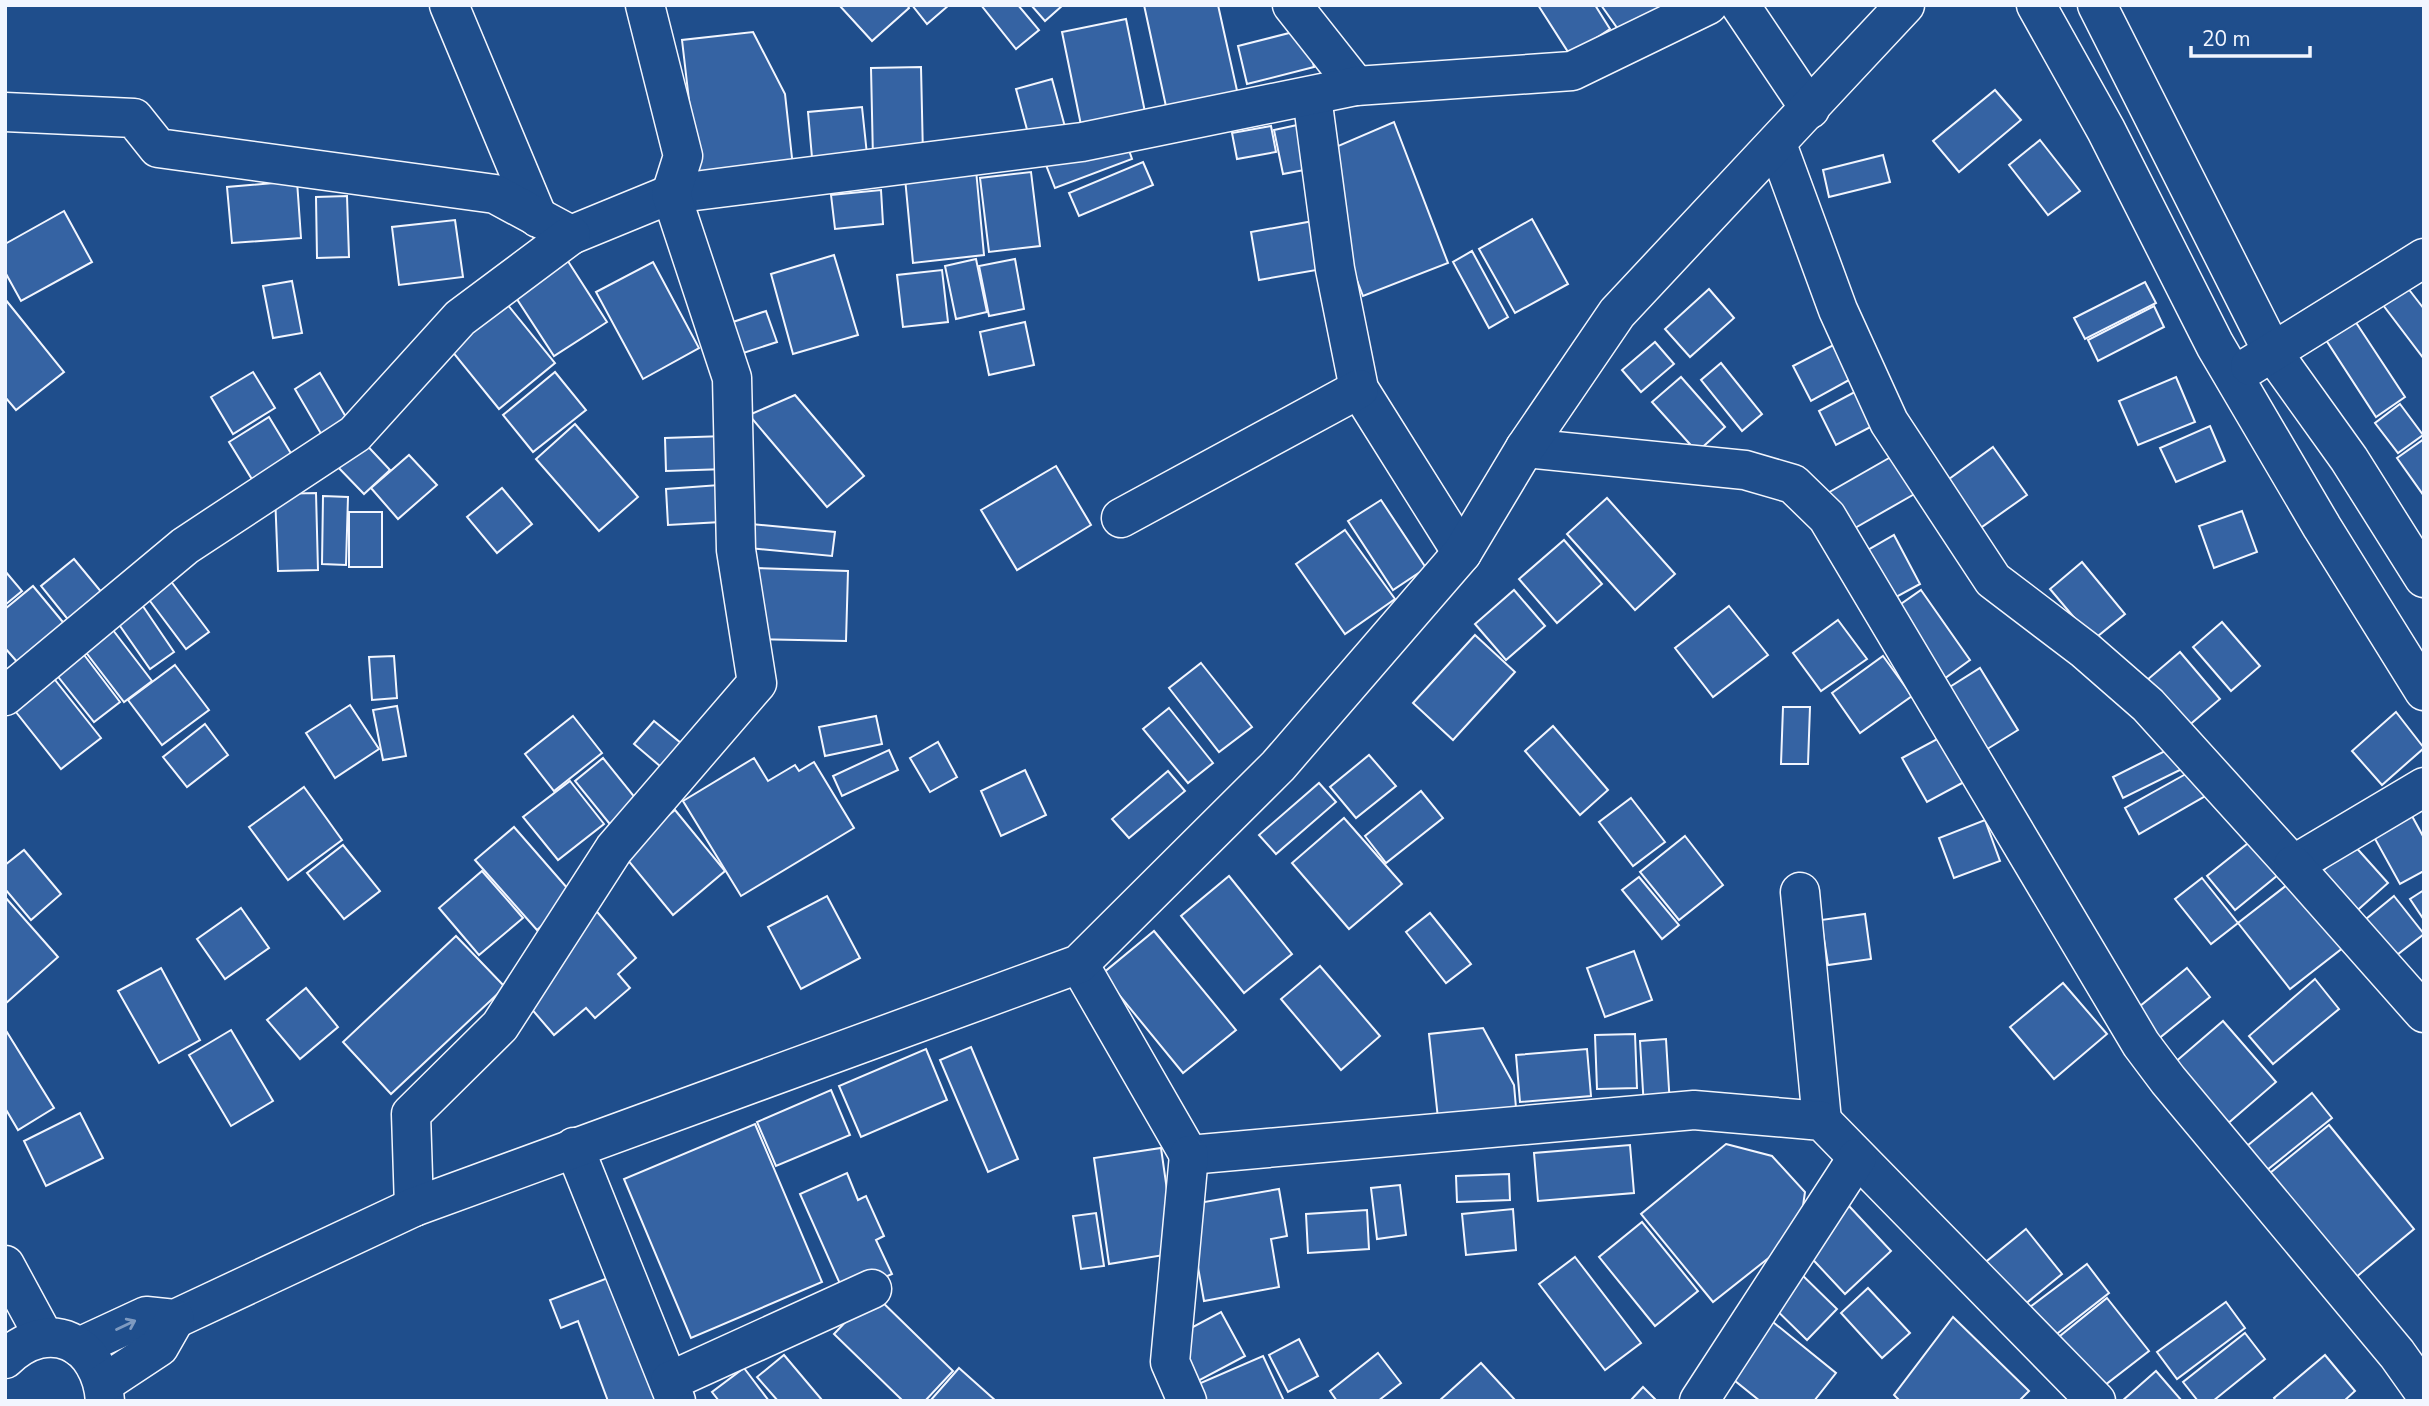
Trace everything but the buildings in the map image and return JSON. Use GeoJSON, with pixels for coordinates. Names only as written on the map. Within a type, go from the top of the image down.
{"type":"FeatureCollection","features":[{"type":"Feature","properties":{"kind":"street"},"geometry":{"type":"LineString","coordinates":[[449,5],[555,227]]}},
{"type":"Feature","properties":{"kind":"street"},"geometry":{"type":"LineString","coordinates":[[414,1207],[411,1114],[499,1027],[614,849],[757,683],[736,550],[732,378],[671,194],[683,156],[645,5]]}},
{"type":"Feature","properties":{"kind":"street"},"geometry":{"type":"LineString","coordinates":[[1292,5],[1356,86]]}},
{"type":"Feature","properties":{"kind":"street"},"geometry":{"type":"LineString","coordinates":[[5,696],[185,546],[355,434],[460,318],[555,227],[671,194],[1082,142],[1356,86],[1572,71],[1708,5]]}},
{"type":"Feature","properties":{"kind":"street"},"geometry":{"type":"LineString","coordinates":[[1740,5],[1810,109]]}},
{"type":"Feature","properties":{"kind":"street"},"geometry":{"type":"LineString","coordinates":[[5,1359],[17,1348],[62,1342],[146,1316],[176,1319],[414,1207],[1079,964],[1278,766],[1462,553],[1525,448],[1616,313],[1905,5]]}},
{"type":"Feature","properties":{"kind":"street"},"geometry":{"type":"LineString","coordinates":[[2036,5],[2106,130],[2233,375],[2322,527],[2423,690]]}},
{"type":"Feature","properties":{"kind":"street"},"geometry":{"type":"LineString","coordinates":[[2097,5],[2273,353],[2349,459],[2424,578]]}},
{"type":"Feature","properties":{"kind":"street"},"geometry":{"type":"LineString","coordinates":[[1312,97],[1335,270],[1359,389],[1462,553]]}},
{"type":"Feature","properties":{"kind":"street"},"geometry":{"type":"LineString","coordinates":[[5,112],[134,118],[158,148],[495,194],[555,227]]}},
{"type":"Feature","properties":{"kind":"street"},"geometry":{"type":"LineString","coordinates":[[1777,144],[1838,310],[1889,422],[1993,580],[2085,650],[2148,705],[2424,1013]]}},
{"type":"Feature","properties":{"kind":"street"},"geometry":{"type":"LineString","coordinates":[[2233,375],[2273,353],[2424,258]]}},
{"type":"Feature","properties":{"kind":"street"},"geometry":{"type":"LineString","coordinates":[[1121,518],[1359,389]]}},
{"type":"Feature","properties":{"kind":"street"},"geometry":{"type":"LineString","coordinates":[[1525,448],[1745,470],[1793,484],[1827,517],[2141,1044],[2168,1080],[2397,1354],[2424,1392]]}},
{"type":"Feature","properties":{"kind":"street"},"geometry":{"type":"LineString","coordinates":[[2293,865],[2424,787]]}},
{"type":"Feature","properties":{"kind":"street"},"geometry":{"type":"LineString","coordinates":[[1800,892],[1822,1121],[2096,1401]]}},
{"type":"Feature","properties":{"kind":"street"},"geometry":{"type":"LineString","coordinates":[[1079,964],[1189,1155],[1170,1362],[1187,1401]]}},
{"type":"Feature","properties":{"kind":"street"},"geometry":{"type":"LineString","coordinates":[[1189,1155],[1694,1110],[1822,1121]]}},
{"type":"Feature","properties":{"kind":"street"},"geometry":{"type":"LineString","coordinates":[[574,1147],[673,1391],[873,1289]]}},
{"type":"Feature","properties":{"kind":"street"},"geometry":{"type":"LineString","coordinates":[[1699,1401],[1857,1158]]}},
{"type":"Feature","properties":{"kind":"street"},"geometry":{"type":"LineString","coordinates":[[5,1265],[62,1342],[92,1358],[104,1392],[159,1347],[176,1319]]}}]}
